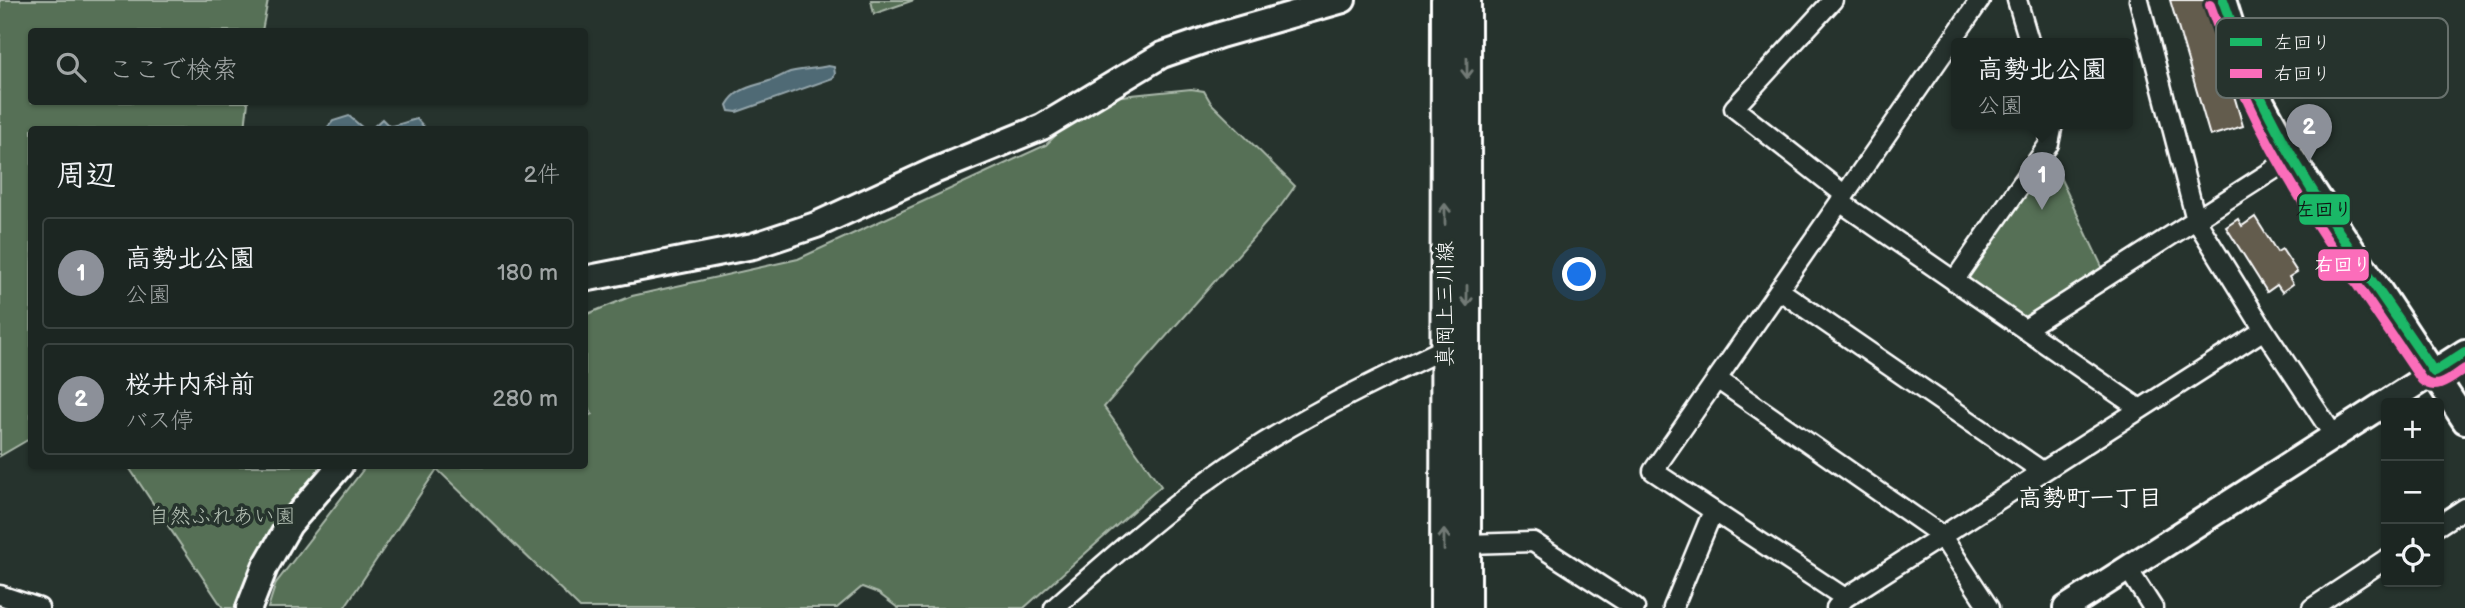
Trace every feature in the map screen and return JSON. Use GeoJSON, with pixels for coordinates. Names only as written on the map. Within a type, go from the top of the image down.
{"type":"FeatureCollection","features":[{"type":"Feature","properties":{"kind":"main road","name":"真岡上三川線"},"geometry":{"type":"LineString","coordinates":[[1444,608],[1445,0]]}},
{"type":"Feature","properties":{"kind":"main road","name":"真岡上三川線"},"geometry":{"type":"LineString","coordinates":[[1467,0],[1467,608]]}},
{"type":"Feature","properties":{"kind":"street"},"geometry":{"type":"LineString","coordinates":[[588,278],[753,246],[816,225],[934,171],[1042,127],[1162,55],[1220,35],[1343,0]]}},
{"type":"Feature","properties":{"kind":"street"},"geometry":{"type":"LineString","coordinates":[[1833,0],[1734,108],[1842,199],[1954,281],[2140,409]]}},
{"type":"Feature","properties":{"kind":"street"},"geometry":{"type":"LineString","coordinates":[[1954,38],[1980,0]]}},
{"type":"Feature","properties":{"kind":"street"},"geometry":{"type":"LineString","coordinates":[[2017,0],[2028,38]]}},
{"type":"Feature","properties":{"kind":"street"},"geometry":{"type":"LineString","coordinates":[[2139,0],[2196,220],[2333,436]]}},
{"type":"Feature","properties":{"kind":"street"},"geometry":{"type":"LineString","coordinates":[[2223,0],[2229,18]]}},
{"type":"Feature","properties":{"kind":"street"},"geometry":{"type":"LineString","coordinates":[[1951,42],[1653,471],[1840,603],[1941,534],[2264,330]]}},
{"type":"Feature","properties":{"kind":"street"},"geometry":{"type":"LineString","coordinates":[[2260,98],[2292,158],[2465,421]]}},
{"type":"Feature","properties":{"kind":"street"},"geometry":{"type":"LineString","coordinates":[[1954,281],[2049,144],[2052,129]]}},
{"type":"Feature","properties":{"kind":"street"},"geometry":{"type":"LineString","coordinates":[[2025,329],[2292,158]]}},
{"type":"Feature","properties":{"kind":"street"},"geometry":{"type":"LineString","coordinates":[[1779,290],[2042,471]]}},
{"type":"Feature","properties":{"kind":"street"},"geometry":{"type":"LineString","coordinates":[[1054,608],[1139,533],[1223,470],[1356,390],[1446,348]]}},
{"type":"Feature","properties":{"kind":"street"},"geometry":{"type":"LineString","coordinates":[[2066,608],[2465,352]]}},
{"type":"Feature","properties":{"kind":"street"},"geometry":{"type":"LineString","coordinates":[[1717,379],[1941,534],[1989,608]]}},
{"type":"Feature","properties":{"kind":"street"},"geometry":{"type":"LineString","coordinates":[[249,608],[265,567],[289,525],[337,469]]}},
{"type":"Feature","properties":{"kind":"street"},"geometry":{"type":"LineString","coordinates":[[2441,524],[2465,508]]}},
{"type":"Feature","properties":{"kind":"street"},"geometry":{"type":"LineString","coordinates":[[1673,608],[1713,511]]}},
{"type":"Feature","properties":{"kind":"street"},"geometry":{"type":"LineString","coordinates":[[1467,544],[1533,542],[1635,608]]}},
{"type":"Feature","properties":{"kind":"street"},"geometry":{"type":"LineString","coordinates":[[2312,608],[2381,562]]}},
{"type":"Feature","properties":{"kind":"street"},"geometry":{"type":"LineString","coordinates":[[2127,569],[2153,608]]}},
{"type":"Feature","properties":{"kind":"street"},"geometry":{"type":"LineString","coordinates":[[0,595],[39,608]]}},
{"type":"Feature","properties":{"kind":"green space"},"geometry":{"type":"Polygon","coordinates":[[[0,0],[268,0],[263,28],[28,28],[28,105],[248,105],[245,126],[28,126],[28,440],[0,456],[0,0]]]}},
{"type":"Feature","properties":{"kind":"green space"},"geometry":{"type":"Polygon","coordinates":[[[871,0],[914,0],[874,14],[871,0]]]}},
{"type":"Feature","properties":{"kind":"green space"},"geometry":{"type":"Polygon","coordinates":[[[1191,89],[1204,91],[1211,103],[1295,186],[1280,207],[1104,407],[1161,486],[1024,608],[898,608],[878,593],[862,587],[837,608],[580,608],[437,469],[588,469],[588,416],[592,414],[588,407],[588,314],[632,296],[798,259],[1046,145],[1092,99],[1191,89]]]}},
{"type":"Feature","properties":{"kind":"green space"},"geometry":{"type":"Polygon","coordinates":[[[2050,156],[2104,271],[2021,321],[1966,278],[2050,156]]]}},
{"type":"Feature","properties":{"kind":"green space","name":"自然ふれあい園"},"geometry":{"type":"Polygon","coordinates":[[[130,469],[319,469],[275,520],[253,563],[238,608],[223,608],[130,469]]]}},
{"type":"Feature","properties":{"kind":"green space"},"geometry":{"type":"Polygon","coordinates":[[[364,469],[437,469],[344,608],[268,608],[276,583],[364,469]]]}},
{"type":"Feature","properties":{"kind":"water"},"geometry":{"type":"Polygon","coordinates":[[[834,67],[833,78],[737,112],[729,111],[727,105],[731,99],[745,89],[790,72],[834,67]]]}},
{"type":"Feature","properties":{"kind":"water"},"geometry":{"type":"Polygon","coordinates":[[[349,116],[361,126],[329,126],[333,121],[349,116]]]}},
{"type":"Feature","properties":{"kind":"water"},"geometry":{"type":"Polygon","coordinates":[[[382,119],[389,126],[374,126],[382,119]]]}},
{"type":"Feature","properties":{"kind":"water"},"geometry":{"type":"Polygon","coordinates":[[[417,119],[423,126],[389,126],[397,125],[417,119]]]}},
{"type":"Feature","properties":{"kind":"building"},"geometry":{"type":"Polygon","coordinates":[[[2170,0],[2206,0],[2216,34],[2216,98],[2235,98],[2243,126],[2210,136],[2170,0]]]}},
{"type":"Feature","properties":{"kind":"building"},"geometry":{"type":"Polygon","coordinates":[[[2255,217],[2277,252],[2282,249],[2297,272],[2289,277],[2293,284],[2282,292],[2277,285],[2267,292],[2226,227],[2238,219],[2242,226],[2255,217]]]}},
{"type":"Feature","properties":{"kind":"transit line","name":"左回り"},"geometry":{"type":"LineString","coordinates":[[2223,0],[2229,18]]}},
{"type":"Feature","properties":{"kind":"transit line","name":"右回り"},"geometry":{"type":"LineString","coordinates":[[2210,5],[2216,22]]}},
{"type":"Feature","properties":{"kind":"transit line","name":"右回り"},"geometry":{"type":"LineString","coordinates":[[2247,98],[2267,140],[2308,211],[2422,380],[2428,384],[2439,384],[2465,369]]}},
{"type":"Feature","properties":{"kind":"transit line","name":"左回り"},"geometry":{"type":"LineString","coordinates":[[2261,98],[2280,136],[2343,239],[2434,372],[2465,352]]}},
{"type":"Feature","properties":{"kind":"place","name":"桜井内科前"},"geometry":{"type":"Point","coordinates":[2309,162]}},
{"type":"Feature","properties":{"kind":"place","name":"高勢北公園"},"geometry":{"type":"Point","coordinates":[2042,210]}},
{"type":"Feature","properties":{"kind":"district","name":"高勢町一丁目"},"geometry":{"type":"Point","coordinates":[2090,498]}}]}
